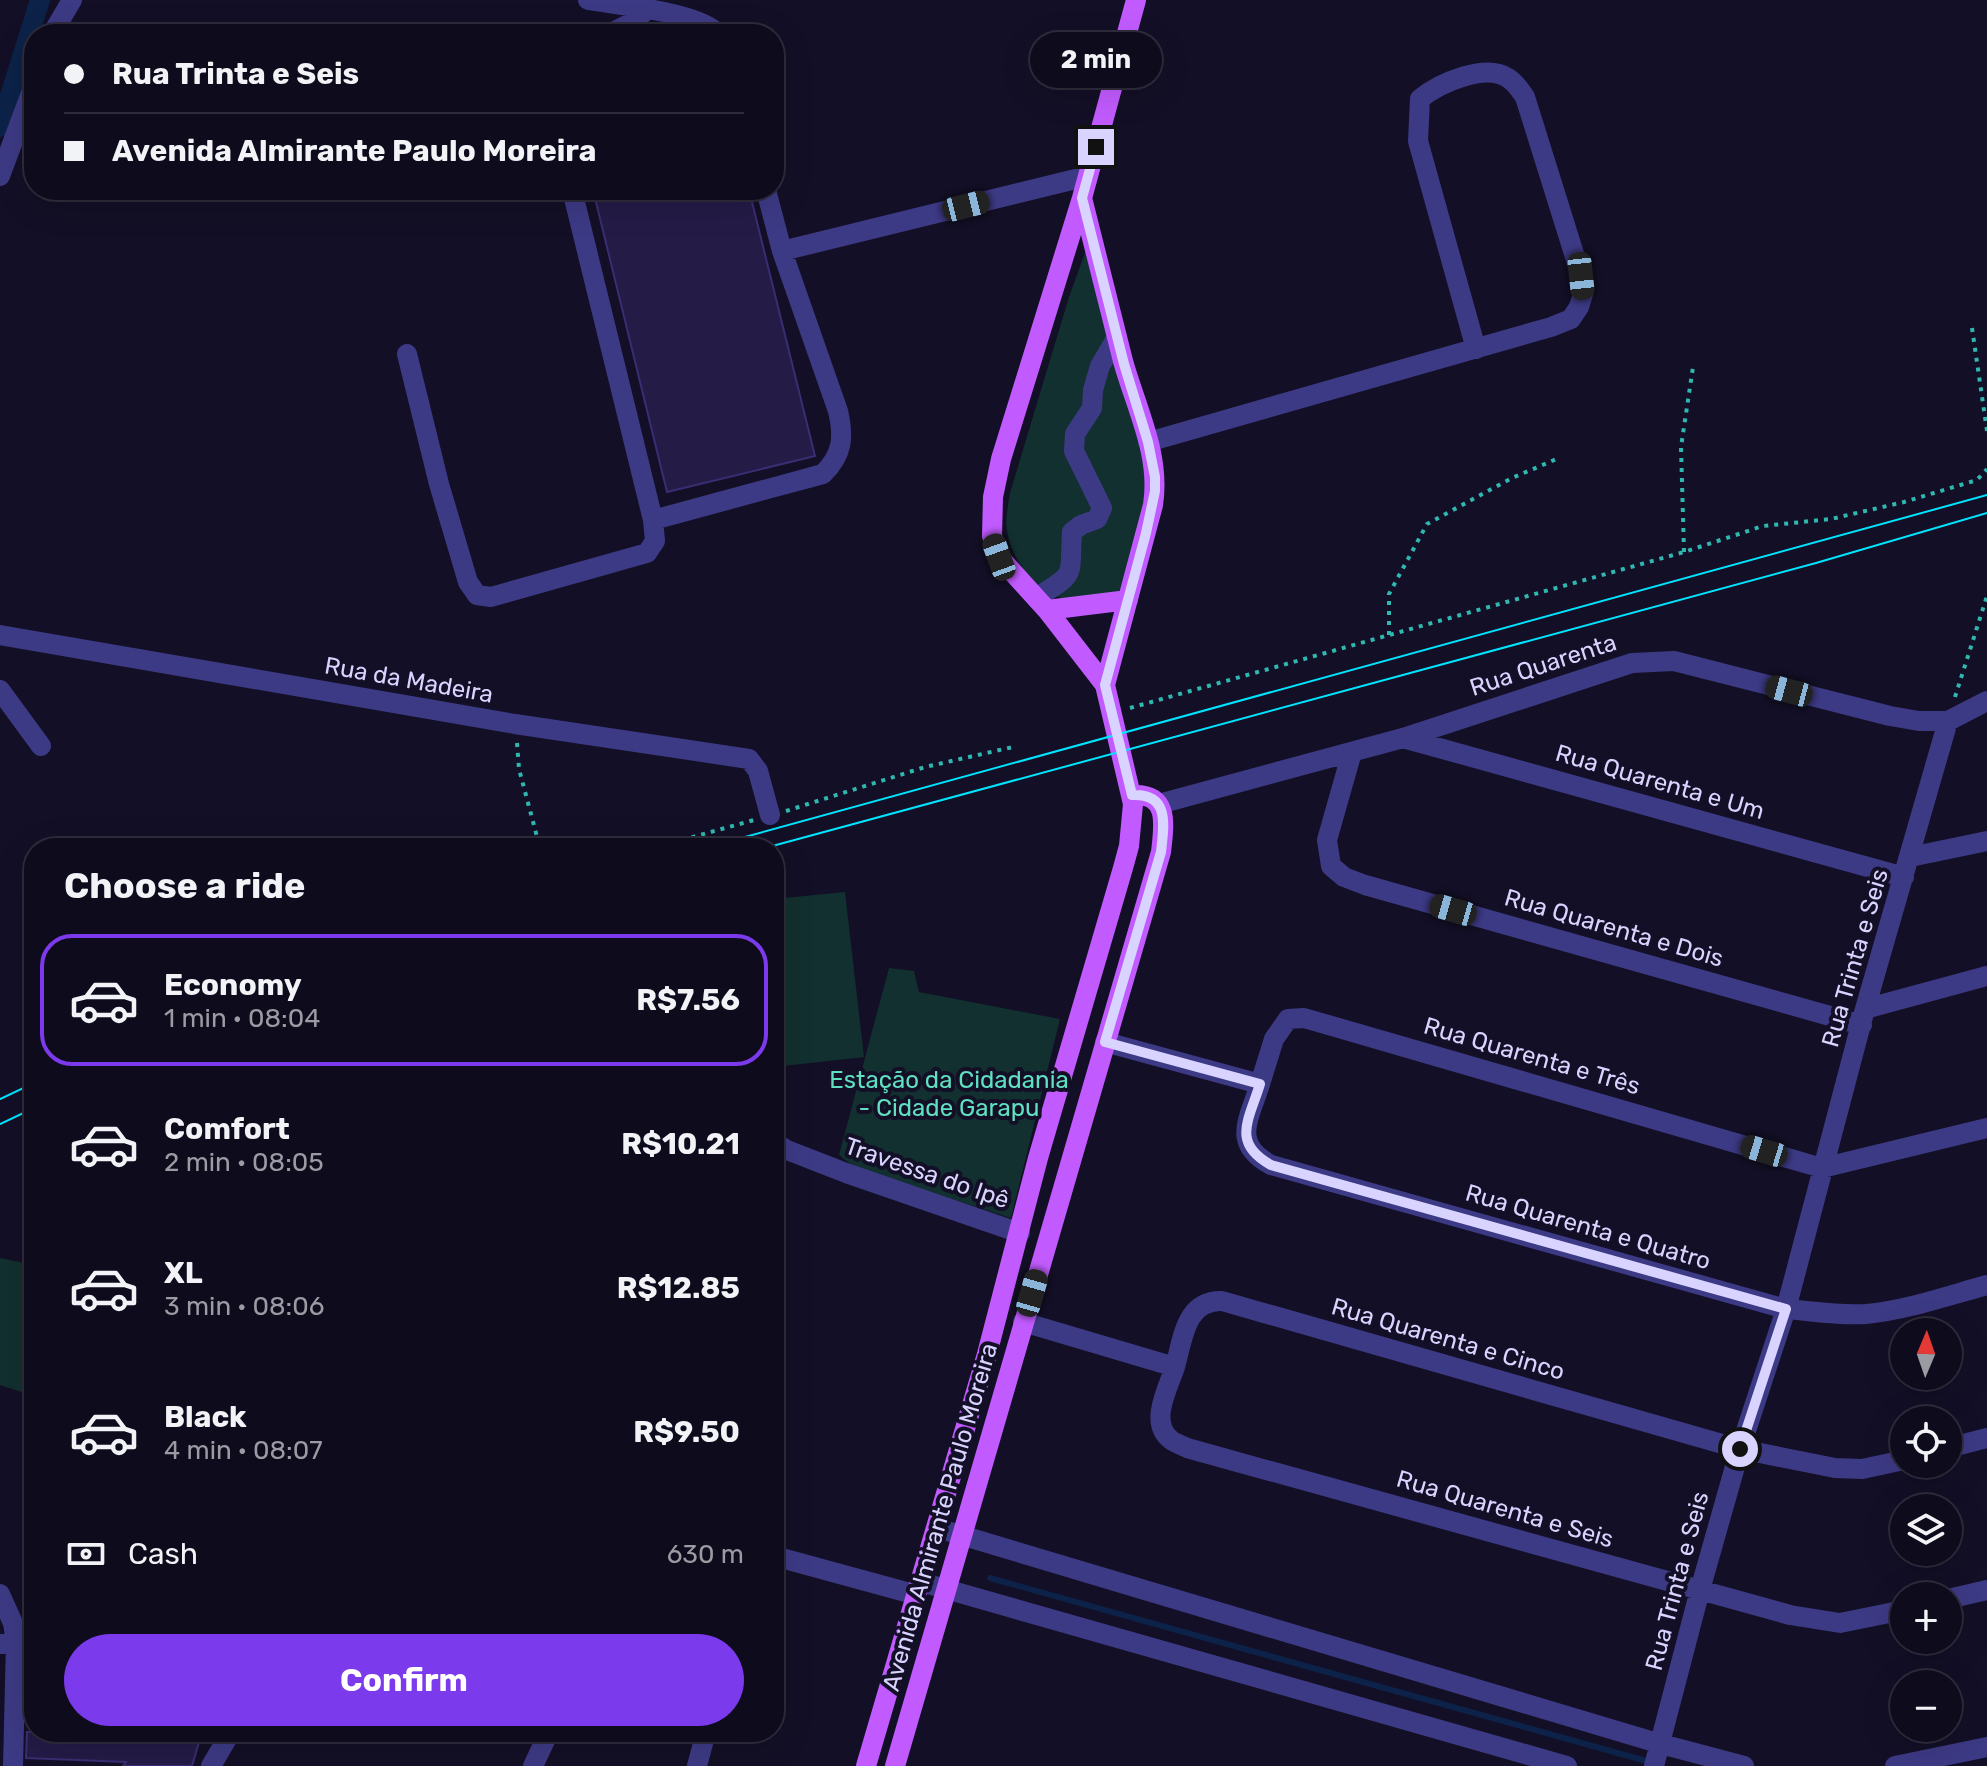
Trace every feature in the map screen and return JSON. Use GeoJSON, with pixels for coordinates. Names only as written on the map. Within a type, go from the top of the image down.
{"type":"FeatureCollection","features":[{"type":"Feature","properties":{"kind":"main road","name":"Avenida Almirante Paulo Moreira"},"geometry":{"type":"LineString","coordinates":[[1105,685],[1042,604],[999,557],[992,536],[993,497],[1001,459],[1082,198],[1136,0]]}},
{"type":"Feature","properties":{"kind":"main road","name":"Avenida Almirante Paulo Moreira"},"geometry":{"type":"LineString","coordinates":[[866,1766],[937,1528],[1038,1158],[1129,846],[1133,820],[1132,795],[1105,685],[1155,491],[1148,442],[1117,337],[1082,198]]}},
{"type":"Feature","properties":{"kind":"main road"},"geometry":{"type":"LineString","coordinates":[[1042,604],[1128,600]]}},
{"type":"Feature","properties":{"kind":"main road"},"geometry":{"type":"LineString","coordinates":[[1132,795],[1145,794],[1159,804]]}},
{"type":"Feature","properties":{"kind":"main road","name":"Avenida Almirante Paulo Moreira"},"geometry":{"type":"LineString","coordinates":[[895,1766],[1161,852],[1163,813],[1159,804]]}},
{"type":"Feature","properties":{"kind":"main road"},"geometry":{"type":"LineString","coordinates":[[1060,1085],[1090,1093]]}},
{"type":"Feature","properties":{"kind":"street"},"geometry":{"type":"LineString","coordinates":[[58,24],[72,0]]}},
{"type":"Feature","properties":{"kind":"street"},"geometry":{"type":"LineString","coordinates":[[588,0],[688,18],[702,24]]}},
{"type":"Feature","properties":{"kind":"street"},"geometry":{"type":"LineString","coordinates":[[629,24],[647,10]]}},
{"type":"Feature","properties":{"kind":"street"},"geometry":{"type":"LineString","coordinates":[[1148,442],[1476,349],[1571,319],[1583,294],[1581,276],[1525,97],[1506,76],[1492,72],[1475,74],[1430,90],[1420,99],[1417,117],[1418,141],[1476,349]]}},
{"type":"Feature","properties":{"kind":"street"},"geometry":{"type":"LineString","coordinates":[[0,176],[24,112]]}},
{"type":"Feature","properties":{"kind":"street"},"geometry":{"type":"LineString","coordinates":[[782,251],[1088,176]]}},
{"type":"Feature","properties":{"kind":"street"},"geometry":{"type":"LineString","coordinates":[[407,354],[439,484],[468,582],[477,595],[491,597],[647,553],[655,541],[653,520],[574,200]]}},
{"type":"Feature","properties":{"kind":"street"},"geometry":{"type":"LineString","coordinates":[[653,520],[823,474],[835,462],[841,447],[843,431],[838,411],[782,251],[769,200]]}},
{"type":"Feature","properties":{"kind":"street"},"geometry":{"type":"LineString","coordinates":[[1042,604],[1065,580],[1072,567],[1072,532],[1097,519],[1102,508],[1074,451],[1075,434],[1092,408],[1100,366],[1117,337]]}},
{"type":"Feature","properties":{"kind":"street","name":"Rua da Madeira"},"geometry":{"type":"LineString","coordinates":[[0,635],[515,724],[749,759],[758,771],[770,815]]}},
{"type":"Feature","properties":{"kind":"street","name":"Rua Quarenta"},"geometry":{"type":"LineString","coordinates":[[1159,804],[1403,738],[1632,663],[1674,661],[1890,716],[1919,721],[1948,721]]}},
{"type":"Feature","properties":{"kind":"street"},"geometry":{"type":"LineString","coordinates":[[0,690],[41,746]]}},
{"type":"Feature","properties":{"kind":"street"},"geometry":{"type":"LineString","coordinates":[[1948,721],[1987,701]]}},
{"type":"Feature","properties":{"kind":"street","name":"Rua Trinta e Seis"},"geometry":{"type":"LineString","coordinates":[[1658,1755],[1700,1590],[1740,1449],[1786,1309],[1822,1168],[1948,721]]}},
{"type":"Feature","properties":{"kind":"street","name":"Rua Quarenta e Um"},"geometry":{"type":"LineString","coordinates":[[1403,738],[1904,877]]}},
{"type":"Feature","properties":{"kind":"street","name":"Rua Quarenta e Dois"},"geometry":{"type":"LineString","coordinates":[[1352,752],[1327,840],[1331,866],[1344,877],[1864,1017]]}},
{"type":"Feature","properties":{"kind":"street","name":"Rua Trinta e Seis"},"geometry":{"type":"LineString","coordinates":[[1910,857],[1987,841]]}},
{"type":"Feature","properties":{"kind":"street"},"geometry":{"type":"LineString","coordinates":[[1864,1017],[1987,976]]}},
{"type":"Feature","properties":{"kind":"street","name":"Rua Quarenta e Três"},"geometry":{"type":"LineString","coordinates":[[1260,1084],[1279,1028],[1288,1019],[1304,1018],[1822,1168],[1987,1128]]}},
{"type":"Feature","properties":{"kind":"street"},"geometry":{"type":"LineString","coordinates":[[1105,1042],[1260,1084]]}},
{"type":"Feature","properties":{"kind":"street","name":"Rua Quarenta e Quatro"},"geometry":{"type":"LineString","coordinates":[[1260,1084],[1246,1127],[1247,1145],[1254,1156],[1271,1165],[1786,1309],[1865,1314],[1897,1310],[1987,1285]]}},
{"type":"Feature","properties":{"kind":"street","name":"Travessa do Ipê"},"geometry":{"type":"LineString","coordinates":[[784,1154],[1020,1233]]}},
{"type":"Feature","properties":{"kind":"street","name":"Rua Quarenta e Cinco"},"geometry":{"type":"LineString","coordinates":[[1175,1367],[1191,1316],[1200,1305],[1222,1301],[1740,1449],[1835,1468],[1862,1469],[1890,1463]]}},
{"type":"Feature","properties":{"kind":"street"},"geometry":{"type":"LineString","coordinates":[[1023,1322],[1175,1367]]}},
{"type":"Feature","properties":{"kind":"street","name":"Rua Quarenta e Seis"},"geometry":{"type":"LineString","coordinates":[[1175,1367],[1161,1411],[1160,1426],[1169,1439],[1187,1448],[1818,1621],[1840,1623],[1890,1613]]}},
{"type":"Feature","properties":{"kind":"street"},"geometry":{"type":"LineString","coordinates":[[1962,1444],[1987,1438]]}},
{"type":"Feature","properties":{"kind":"street"},"geometry":{"type":"LineString","coordinates":[[937,1528],[1658,1755],[1744,1766]]}},
{"type":"Feature","properties":{"kind":"street"},"geometry":{"type":"LineString","coordinates":[[784,1558],[919,1588],[948,1589],[1567,1766]]}},
{"type":"Feature","properties":{"kind":"street"},"geometry":{"type":"LineString","coordinates":[[1962,1596],[1987,1590]]}},
{"type":"Feature","properties":{"kind":"street"},"geometry":{"type":"LineString","coordinates":[[0,1594],[13,1623],[17,1643],[13,1766]]}},
{"type":"Feature","properties":{"kind":"street"},"geometry":{"type":"LineString","coordinates":[[211,1766],[225,1742]]}},
{"type":"Feature","properties":{"kind":"street"},"geometry":{"type":"LineString","coordinates":[[533,1766],[544,1742]]}},
{"type":"Feature","properties":{"kind":"street"},"geometry":{"type":"LineString","coordinates":[[697,1766],[703,1742]]}},
{"type":"Feature","properties":{"kind":"street"},"geometry":{"type":"LineString","coordinates":[[1895,1766],[1987,1747]]}},
{"type":"Feature","properties":{"kind":"path"},"geometry":{"type":"LineString","coordinates":[[1972,328],[1987,431]]}},
{"type":"Feature","properties":{"kind":"path"},"geometry":{"type":"LineString","coordinates":[[1684,552],[1681,447],[1693,367]]}},
{"type":"Feature","properties":{"kind":"path"},"geometry":{"type":"LineString","coordinates":[[1389,635],[1389,594],[1427,524],[1512,478],[1559,458]]}},
{"type":"Feature","properties":{"kind":"path"},"geometry":{"type":"LineString","coordinates":[[1110,713],[1684,552],[1763,526],[1831,519],[1904,502],[1977,480],[1987,469]]}},
{"type":"Feature","properties":{"kind":"path"},"geometry":{"type":"LineString","coordinates":[[1948,721],[1987,596]]}},
{"type":"Feature","properties":{"kind":"path"},"geometry":{"type":"LineString","coordinates":[[515,724],[519,769],[537,838]]}},
{"type":"Feature","properties":{"kind":"path"},"geometry":{"type":"LineString","coordinates":[[688,838],[925,767],[1013,747]]}},
{"type":"Feature","properties":{"kind":"green space"},"geometry":{"type":"Polygon","coordinates":[[[1086,250],[1151,487],[1124,584],[1118,593],[1067,599],[1046,591],[1027,574],[1009,542],[1006,522],[1010,493],[1086,250]]]}},
{"type":"Feature","properties":{"kind":"green space"},"geometry":{"type":"Polygon","coordinates":[[[845,892],[864,1057],[784,1066],[784,898],[845,892]]]}},
{"type":"Feature","properties":{"kind":"green space","name":"Estação da Cidadania - Cidade Garapu"},"geometry":{"type":"Polygon","coordinates":[[[889,968],[914,971],[919,992],[1060,1019],[1011,1218],[855,1168],[839,1155],[889,968]]]}},
{"type":"Feature","properties":{"kind":"green space"},"geometry":{"type":"Polygon","coordinates":[[[0,1258],[24,1263],[24,1393],[0,1385],[0,1258]]]}},
{"type":"Feature","properties":{"kind":"building"},"geometry":{"type":"Polygon","coordinates":[[[595,200],[751,200],[815,456],[667,492],[595,200]]]}},
{"type":"Feature","properties":{"kind":"building"},"geometry":{"type":"Polygon","coordinates":[[[27,1742],[199,1742],[192,1766],[123,1766],[126,1762],[26,1758],[27,1742]]]}},
{"type":"Feature","properties":{"kind":"waterway"},"geometry":{"type":"LineString","coordinates":[[32,24],[40,0]]}},
{"type":"Feature","properties":{"kind":"waterway"},"geometry":{"type":"LineString","coordinates":[[0,127],[24,51]]}},
{"type":"Feature","properties":{"kind":"waterway"},"geometry":{"type":"LineString","coordinates":[[990,1578],[1650,1762]]}},
{"type":"Feature","properties":{"kind":"tram line"},"geometry":{"type":"LineString","coordinates":[[741,838],[1987,495]]}},
{"type":"Feature","properties":{"kind":"tram line"},"geometry":{"type":"LineString","coordinates":[[784,843],[1816,563],[1987,513]]}},
{"type":"Feature","properties":{"kind":"tram line"},"geometry":{"type":"LineString","coordinates":[[0,1099],[24,1088]]}},
{"type":"Feature","properties":{"kind":"tram line"},"geometry":{"type":"LineString","coordinates":[[0,1124],[24,1113]]}},
{"type":"Feature","properties":{"kind":"route"},"geometry":{"type":"LineString","coordinates":[[1096,147],[1082,198],[1124,364],[1153,460],[1155,491],[1105,685],[1132,795],[1145,794],[1159,804],[1164,829],[1161,852],[1105,1042],[1260,1084],[1246,1127],[1247,1145],[1254,1156],[1271,1165],[1786,1309],[1740,1449]]}}]}
